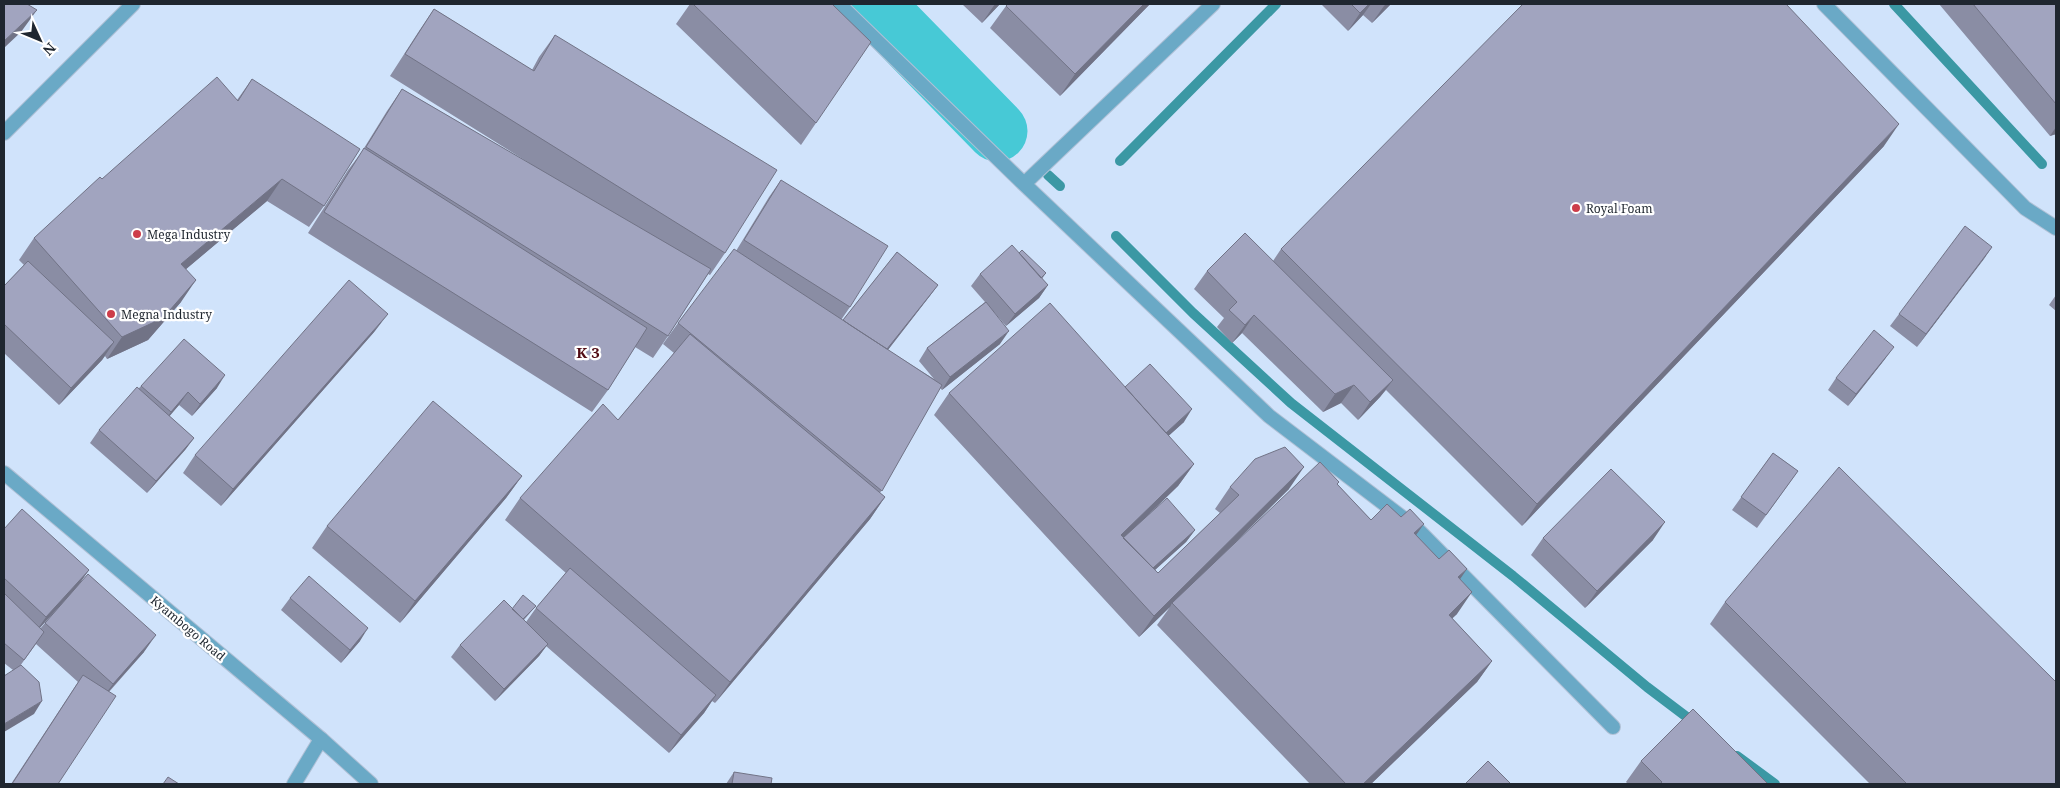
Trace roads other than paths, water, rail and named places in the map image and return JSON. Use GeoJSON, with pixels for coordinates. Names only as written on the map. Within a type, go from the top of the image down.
{"type":"FeatureCollection","features":[{"type":"Feature","properties":{"kind":"street"},"geometry":{"type":"LineString","coordinates":[[4,133],[133,4]]}},
{"type":"Feature","properties":{"kind":"street"},"geometry":{"type":"LineString","coordinates":[[839,4],[1024,184],[1269,416],[1416,528],[1613,727]]}},
{"type":"Feature","properties":{"kind":"street"},"geometry":{"type":"LineString","coordinates":[[1024,184],[1213,4]]}},
{"type":"Feature","properties":{"kind":"street"},"geometry":{"type":"LineString","coordinates":[[1824,4],[2025,208],[2056,228]]}},
{"type":"Feature","properties":{"kind":"street","name":"Kyambogo Road"},"geometry":{"type":"LineString","coordinates":[[4,473],[322,739],[371,784]]}},
{"type":"Feature","properties":{"kind":"street"},"geometry":{"type":"LineString","coordinates":[[294,784],[322,739]]}},
{"type":"Feature","properties":{"kind":"waterway"},"geometry":{"type":"LineString","coordinates":[[873,4],[997,131]]}},
{"type":"Feature","properties":{"kind":"waterway"},"geometry":{"type":"LineString","coordinates":[[1120,161],[1276,4]]}},
{"type":"Feature","properties":{"kind":"waterway"},"geometry":{"type":"LineString","coordinates":[[1894,4],[2042,164]]}},
{"type":"Feature","properties":{"kind":"waterway"},"geometry":{"type":"LineString","coordinates":[[1048,175],[1060,186]]}},
{"type":"Feature","properties":{"kind":"waterway"},"geometry":{"type":"LineString","coordinates":[[1116,236],[1193,313],[1291,403],[1513,576],[1647,687],[1696,724]]}},
{"type":"Feature","properties":{"kind":"waterway"},"geometry":{"type":"LineString","coordinates":[[1737,756],[1775,784]]}},
{"type":"Feature","properties":{"kind":"place","name":"Royal Foam"},"geometry":{"type":"Point","coordinates":[1576,208]}},
{"type":"Feature","properties":{"kind":"place","name":"Mega Industry"},"geometry":{"type":"Point","coordinates":[137,234]}},
{"type":"Feature","properties":{"kind":"place","name":"Megna Industry"},"geometry":{"type":"Point","coordinates":[111,314]}},
{"type":"Feature","properties":{"kind":"district","name":"K 3"},"geometry":{"type":"Point","coordinates":[588,352]}}]}
